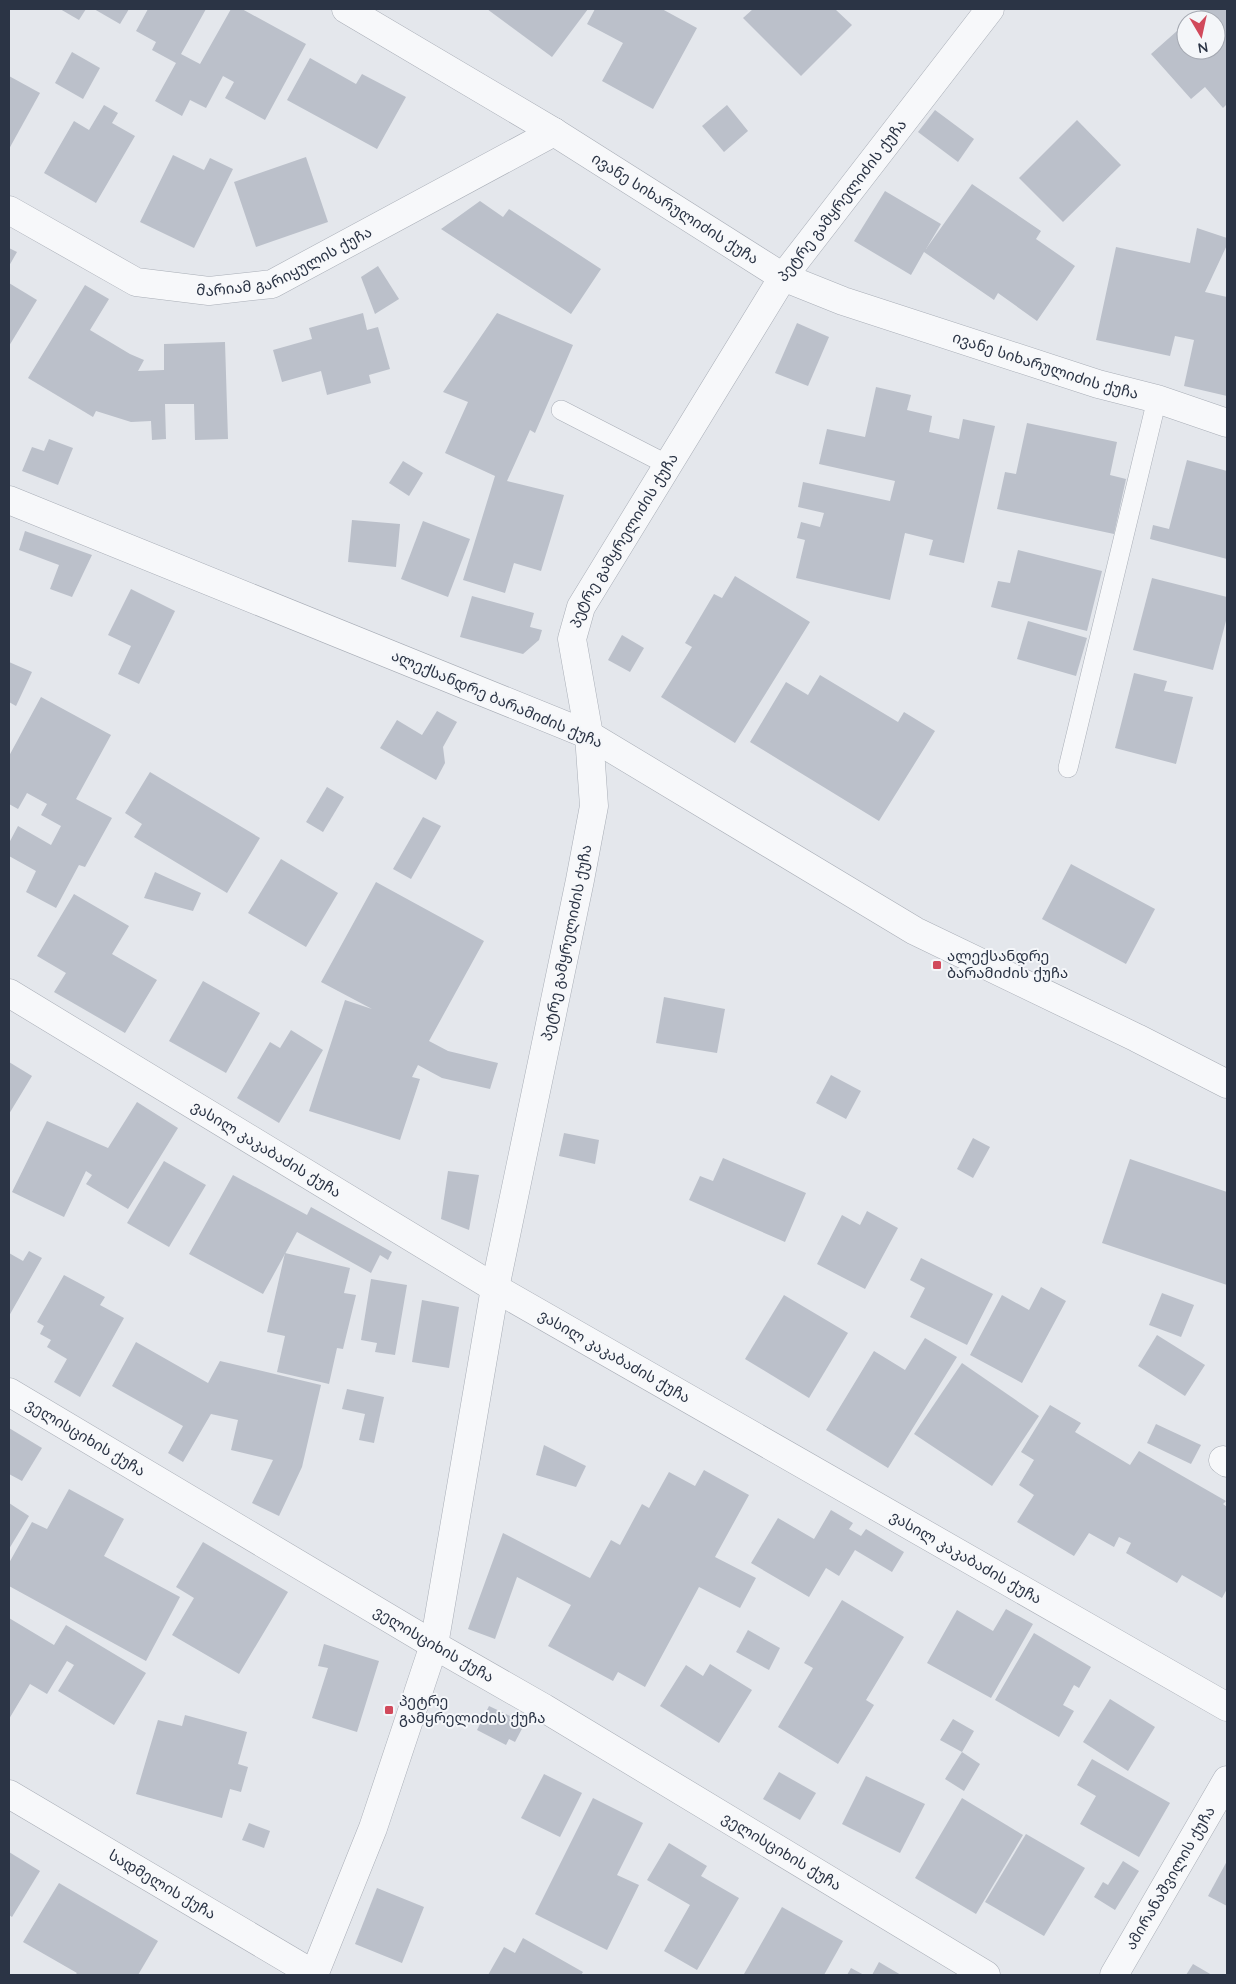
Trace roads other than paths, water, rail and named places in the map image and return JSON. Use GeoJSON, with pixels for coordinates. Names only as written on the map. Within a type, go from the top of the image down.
{"type":"FeatureCollection","features":[{"type":"Feature","properties":{"kind":"street","name":"ივანე სიხარულიძის ქუჩა"},"geometry":{"type":"LineString","coordinates":[[346,9],[554,132],[783,277],[843,301],[1098,384],[1156,399],[1227,423]]}},
{"type":"Feature","properties":{"kind":"street","name":"პეტრე გამყრელიძის ქუჩა"},"geometry":{"type":"LineString","coordinates":[[314,1975],[373,1828],[434,1645],[495,1288],[594,806],[589,734],[572,639],[581,607],[783,277],[990,9]]}},
{"type":"Feature","properties":{"kind":"street","name":"მარიამ გარიყულის ქუჩა"},"geometry":{"type":"LineString","coordinates":[[9,210],[136,282],[209,291],[272,284],[554,132]]}},
{"type":"Feature","properties":{"kind":"street","name":"ალექსანდრე ბარამიძის ქუჩა"},"geometry":{"type":"LineString","coordinates":[[9,500],[589,734],[915,931],[1137,1038],[1227,1084]]}},
{"type":"Feature","properties":{"kind":"street","name":"ვასილ კაკაბაძის ქუჩა"},"geometry":{"type":"LineString","coordinates":[[9,994],[495,1288],[1227,1707]]}},
{"type":"Feature","properties":{"kind":"street","name":"ველისციხის ქუჩა"},"geometry":{"type":"LineString","coordinates":[[9,1392],[434,1645],[544,1708],[986,1975]]}},
{"type":"Feature","properties":{"kind":"street","name":"ამირანაშვილის ქუჩა"},"geometry":{"type":"LineString","coordinates":[[1114,1975],[1227,1780]]}},
{"type":"Feature","properties":{"kind":"street","name":"სადმელის ქუჩა"},"geometry":{"type":"LineString","coordinates":[[9,1794],[314,1975]]}},
{"type":"Feature","properties":{"kind":"lane"},"geometry":{"type":"LineString","coordinates":[[1068,768],[1156,399]]}},
{"type":"Feature","properties":{"kind":"lane"},"geometry":{"type":"LineString","coordinates":[[561,410],[668,465]]}},
{"type":"Feature","properties":{"kind":"place","name":"ალექსანდრე ბარამიძის ქუჩა"},"geometry":{"type":"Point","coordinates":[937,965]}},
{"type":"Feature","properties":{"kind":"place","name":"პეტრე გამყრელიძის ქუჩა"},"geometry":{"type":"Point","coordinates":[389,1710]}}]}
